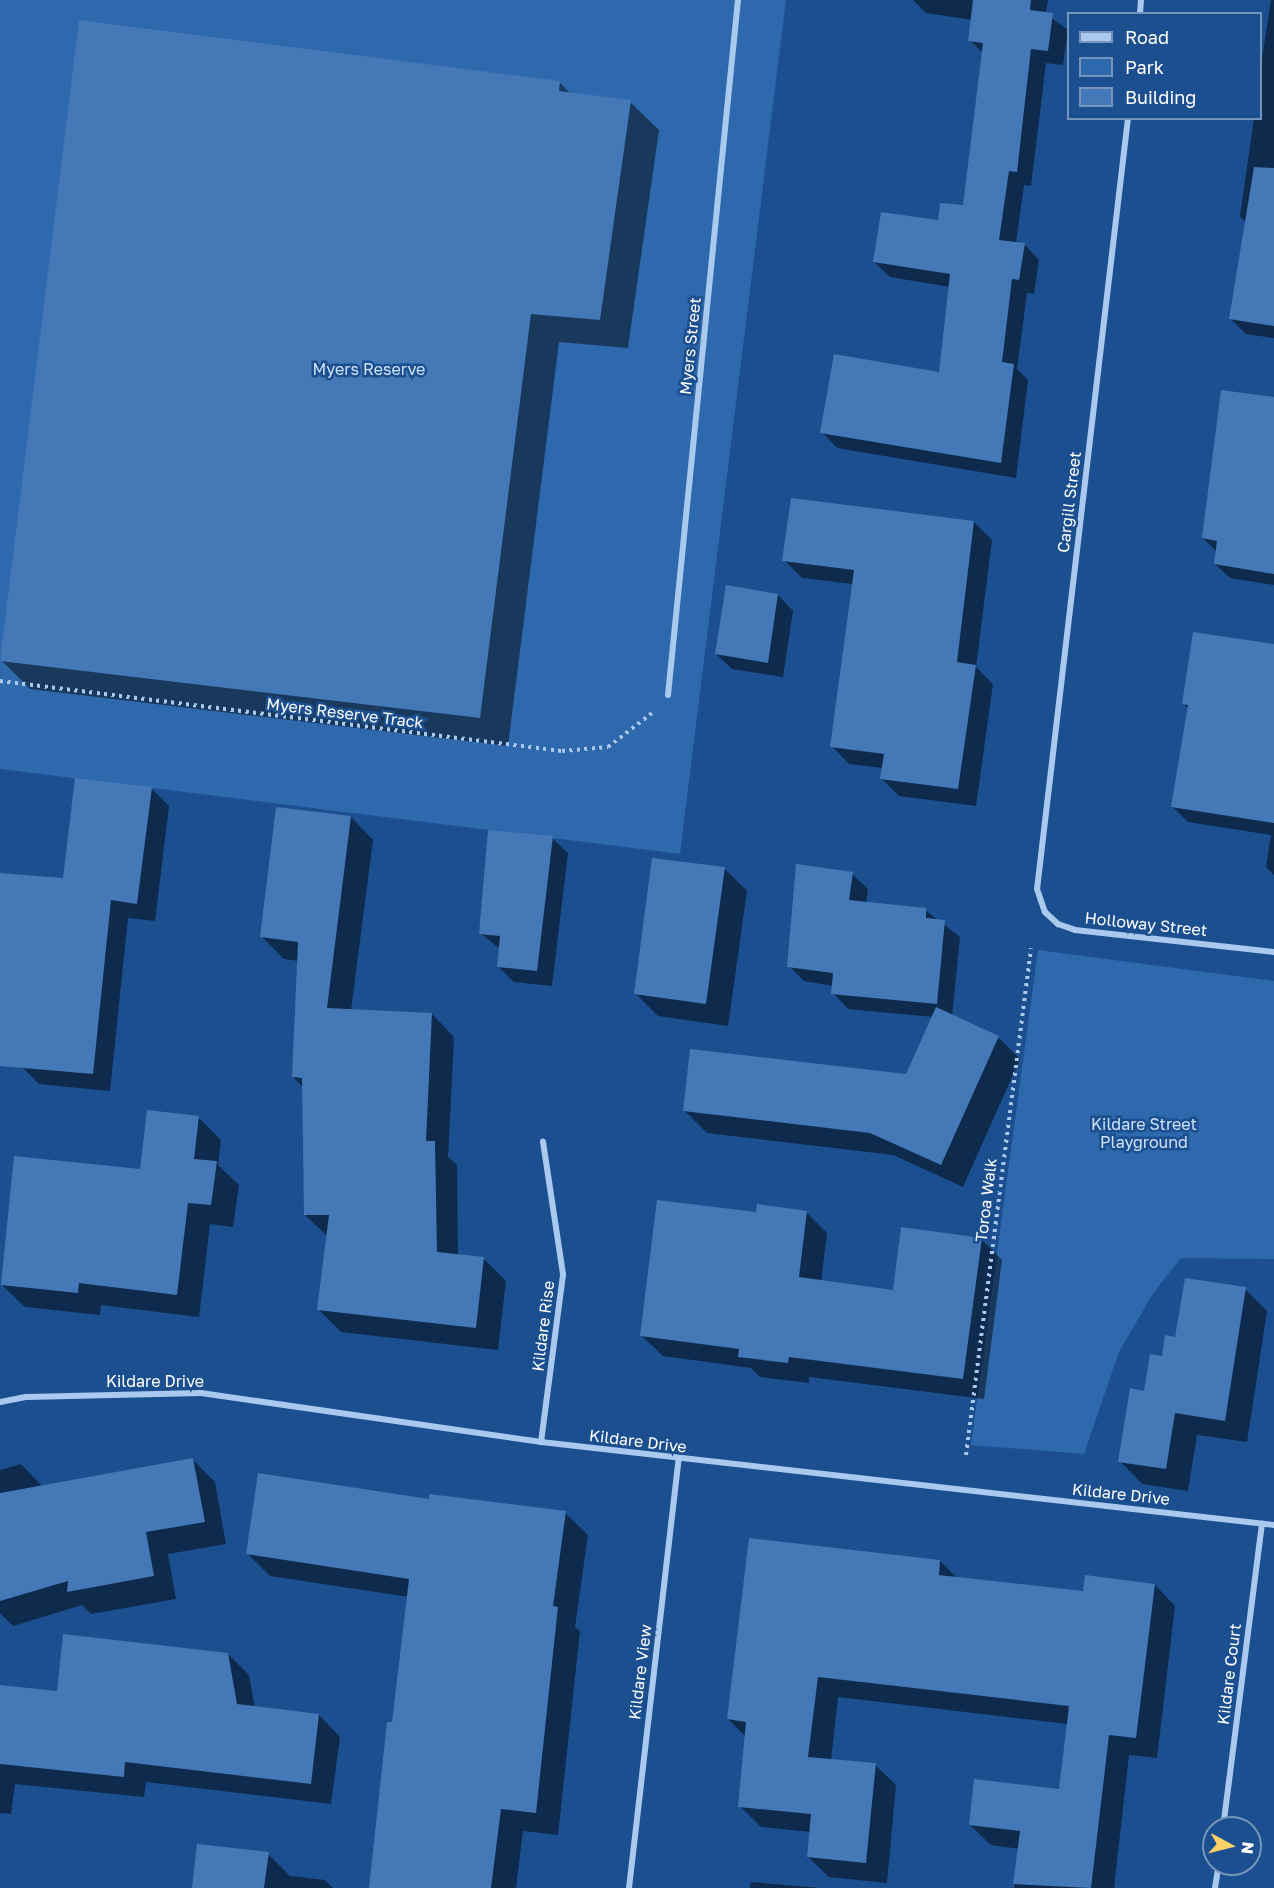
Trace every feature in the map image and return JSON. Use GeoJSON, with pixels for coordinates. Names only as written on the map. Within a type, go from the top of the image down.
{"type":"FeatureCollection","features":[{"type":"Feature","properties":{"kind":"street","name":"Myers Street"},"geometry":{"type":"LineString","coordinates":[[668,695],[738,0]]}},
{"type":"Feature","properties":{"kind":"street","name":"Cargill Street"},"geometry":{"type":"LineString","coordinates":[[1037,889],[1128,120]]}},
{"type":"Feature","properties":{"kind":"street","name":"Holloway Street"},"geometry":{"type":"LineString","coordinates":[[1037,889],[1045,912],[1058,924],[1075,930],[1274,952]]}},
{"type":"Feature","properties":{"kind":"street","name":"Kildare Rise"},"geometry":{"type":"LineString","coordinates":[[541,1442],[563,1274],[543,1142]]}},
{"type":"Feature","properties":{"kind":"street","name":"Kildare Drive"},"geometry":{"type":"LineString","coordinates":[[0,1402],[26,1397],[201,1393],[541,1442],[679,1459],[1274,1525]]}},
{"type":"Feature","properties":{"kind":"street","name":"Kildare View"},"geometry":{"type":"LineString","coordinates":[[629,1888],[679,1459]]}},
{"type":"Feature","properties":{"kind":"street","name":"Kildare Court"},"geometry":{"type":"LineString","coordinates":[[1225,1816],[1262,1523]]}},
{"type":"Feature","properties":{"kind":"path","name":"Myers Reserve Track"},"geometry":{"type":"LineString","coordinates":[[0,681],[562,751],[608,747],[642,725],[668,695]]}},
{"type":"Feature","properties":{"kind":"path","name":"Toroa Walk"},"geometry":{"type":"LineString","coordinates":[[966,1455],[1031,948]]}},
{"type":"Feature","properties":{"kind":"green space","name":"Myers Reserve"},"geometry":{"type":"Polygon","coordinates":[[[0,0],[786,0],[680,854],[0,769],[0,0]]]}},
{"type":"Feature","properties":{"kind":"green space","name":"Kildare Street Playground"},"geometry":{"type":"Polygon","coordinates":[[[1038,950],[1274,981],[1274,1259],[1181,1258],[1152,1295],[1119,1352],[1084,1454],[971,1445],[1038,950]]]}},
{"type":"Feature","properties":{"kind":"building"},"geometry":{"type":"Polygon","coordinates":[[[973,0],[1031,0],[1030,10],[1053,13],[1048,51],[1031,49],[1017,172],[1009,171],[999,240],[1025,243],[1019,280],[1012,279],[1002,362],[1014,364],[1001,463],[820,433],[834,354],[939,372],[950,274],[873,262],[881,212],[938,220],[940,203],[963,205],[983,43],[968,41],[973,0]]]}},
{"type":"Feature","properties":{"kind":"building"},"geometry":{"type":"Polygon","coordinates":[[[79,20],[560,81],[559,91],[631,100],[600,320],[531,314],[480,718],[0,661],[79,20]]]}},
{"type":"Feature","properties":{"kind":"building"},"geometry":{"type":"Polygon","coordinates":[[[1254,167],[1274,168],[1274,326],[1229,319],[1254,167]]]}},
{"type":"Feature","properties":{"kind":"building"},"geometry":{"type":"Polygon","coordinates":[[[1221,390],[1274,397],[1274,574],[1214,564],[1217,541],[1202,538],[1221,390]]]}},
{"type":"Feature","properties":{"kind":"building"},"geometry":{"type":"Polygon","coordinates":[[[791,498],[974,521],[957,662],[976,665],[958,789],[880,779],[884,754],[830,747],[854,570],[782,561],[791,498]]]}},
{"type":"Feature","properties":{"kind":"building"},"geometry":{"type":"Polygon","coordinates":[[[726,585],[778,594],[768,663],[715,654],[726,585]]]}},
{"type":"Feature","properties":{"kind":"building"},"geometry":{"type":"Polygon","coordinates":[[[1193,632],[1274,644],[1274,823],[1171,807],[1188,705],[1182,704],[1193,632]]]}},
{"type":"Feature","properties":{"kind":"building"},"geometry":{"type":"Polygon","coordinates":[[[75,778],[152,787],[137,904],[111,900],[93,1074],[0,1066],[0,873],[63,878],[75,778]]]}},
{"type":"Feature","properties":{"kind":"building"},"geometry":{"type":"Polygon","coordinates":[[[276,807],[351,816],[327,1008],[432,1013],[426,1141],[435,1141],[437,1252],[484,1257],[476,1328],[317,1310],[329,1215],[304,1215],[302,1078],[292,1077],[298,942],[260,937],[276,807]]]}},
{"type":"Feature","properties":{"kind":"building"},"geometry":{"type":"Polygon","coordinates":[[[488,830],[553,836],[537,971],[497,967],[500,936],[479,934],[488,830]]]}},
{"type":"Feature","properties":{"kind":"building"},"geometry":{"type":"Polygon","coordinates":[[[652,858],[725,867],[706,1004],[634,994],[652,858]]]}},
{"type":"Feature","properties":{"kind":"building"},"geometry":{"type":"Polygon","coordinates":[[[796,864],[853,872],[849,900],[926,908],[926,918],[945,920],[937,1004],[831,994],[833,973],[787,967],[796,864]]]}},
{"type":"Feature","properties":{"kind":"building"},"geometry":{"type":"Polygon","coordinates":[[[936,1007],[999,1036],[941,1165],[870,1133],[683,1111],[690,1049],[906,1074],[936,1007]]]}},
{"type":"Feature","properties":{"kind":"building"},"geometry":{"type":"Polygon","coordinates":[[[147,1110],[199,1116],[194,1159],[217,1161],[211,1205],[188,1203],[177,1295],[79,1283],[78,1293],[1,1285],[14,1156],[140,1169],[147,1110]]]}},
{"type":"Feature","properties":{"kind":"building"},"geometry":{"type":"Polygon","coordinates":[[[657,1200],[756,1212],[757,1204],[807,1211],[799,1277],[893,1290],[901,1227],[982,1238],[963,1379],[789,1357],[788,1363],[738,1357],[739,1349],[640,1336],[657,1200]]]}},
{"type":"Feature","properties":{"kind":"building"},"geometry":{"type":"Polygon","coordinates":[[[1185,1278],[1246,1287],[1225,1421],[1175,1413],[1166,1469],[1118,1462],[1130,1388],[1144,1391],[1150,1354],[1162,1356],[1165,1335],[1175,1337],[1185,1278]]]}},
{"type":"Feature","properties":{"kind":"building"},"geometry":{"type":"Polygon","coordinates":[[[193,1458],[205,1522],[146,1532],[154,1576],[67,1592],[68,1581],[0,1601],[0,1493],[193,1458]]]}},
{"type":"Feature","properties":{"kind":"building"},"geometry":{"type":"Polygon","coordinates":[[[258,1473],[429,1499],[429,1494],[566,1511],[553,1606],[558,1607],[536,1813],[501,1809],[491,1888],[369,1888],[387,1722],[392,1722],[409,1579],[246,1554],[258,1473]]]}},
{"type":"Feature","properties":{"kind":"building"},"geometry":{"type":"Polygon","coordinates":[[[749,1538],[940,1560],[939,1575],[1083,1591],[1085,1575],[1155,1584],[1136,1738],[1109,1735],[1091,1888],[1013,1884],[1020,1831],[969,1825],[974,1779],[1059,1789],[1069,1706],[818,1677],[808,1757],[876,1763],[866,1863],[807,1857],[811,1814],[738,1807],[746,1722],[727,1719],[749,1538]]]}},
{"type":"Feature","properties":{"kind":"building"},"geometry":{"type":"Polygon","coordinates":[[[63,1634],[228,1653],[237,1704],[319,1714],[311,1784],[125,1762],[124,1777],[0,1764],[0,1685],[57,1691],[63,1634]]]}},
{"type":"Feature","properties":{"kind":"building"},"geometry":{"type":"Polygon","coordinates":[[[197,1844],[269,1852],[264,1888],[192,1888],[197,1844]]]}}]}
